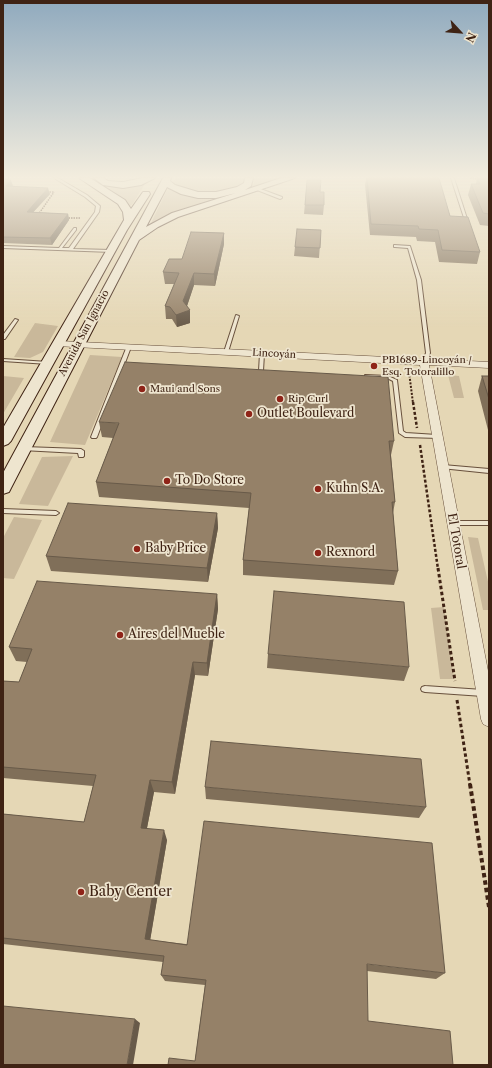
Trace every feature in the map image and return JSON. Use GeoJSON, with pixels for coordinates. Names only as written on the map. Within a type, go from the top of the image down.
{"type":"FeatureCollection","features":[{"type":"Feature","properties":{"kind":"main road","name":"Avenida San Ignacio"},"geometry":{"type":"LineString","coordinates":[[3,488],[140,228]]}},
{"type":"Feature","properties":{"kind":"main road"},"geometry":{"type":"LineString","coordinates":[[122,230],[132,229],[136,236],[150,228]]}},
{"type":"Feature","properties":{"kind":"main road","name":"Avenida San Ignacio"},"geometry":{"type":"LineString","coordinates":[[5,434],[59,344],[122,230]]}},
{"type":"Feature","properties":{"kind":"main road"},"geometry":{"type":"LineString","coordinates":[[33,388],[43,386],[54,390]]}},
{"type":"Feature","properties":{"kind":"street","name":"Lincoyán"},"geometry":{"type":"LineString","coordinates":[[59,344],[489,365]]}},
{"type":"Feature","properties":{"kind":"street","name":"El Totoral"},"geometry":{"type":"LineString","coordinates":[[424,362],[489,719]]}},
{"type":"Feature","properties":{"kind":"lane"},"geometry":{"type":"LineString","coordinates":[[70,250],[86,228]]}},
{"type":"Feature","properties":{"kind":"lane"},"geometry":{"type":"LineString","coordinates":[[60,249],[75,229]]}},
{"type":"Feature","properties":{"kind":"lane"},"geometry":{"type":"LineString","coordinates":[[396,246],[409,248],[419,280],[428,353],[424,362]]}},
{"type":"Feature","properties":{"kind":"lane"},"geometry":{"type":"LineString","coordinates":[[3,247],[111,251]]}},
{"type":"Feature","properties":{"kind":"lane"},"geometry":{"type":"LineString","coordinates":[[226,352],[237,316]]}},
{"type":"Feature","properties":{"kind":"lane"},"geometry":{"type":"LineString","coordinates":[[3,338],[16,320]]}},
{"type":"Feature","properties":{"kind":"lane"},"geometry":{"type":"LineString","coordinates":[[94,437],[129,347]]}},
{"type":"Feature","properties":{"kind":"lane"},"geometry":{"type":"LineString","coordinates":[[261,372],[262,354]]}},
{"type":"Feature","properties":{"kind":"lane"},"geometry":{"type":"LineString","coordinates":[[3,360],[48,363]]}},
{"type":"Feature","properties":{"kind":"lane"},"geometry":{"type":"LineString","coordinates":[[122,364],[130,365]]}},
{"type":"Feature","properties":{"kind":"lane"},"geometry":{"type":"LineString","coordinates":[[253,371],[269,372]]}},
{"type":"Feature","properties":{"kind":"lane"},"geometry":{"type":"LineString","coordinates":[[364,376],[388,377],[395,380],[401,432],[404,435],[437,437]]}},
{"type":"Feature","properties":{"kind":"lane"},"geometry":{"type":"LineString","coordinates":[[24,449],[81,451],[81,456]]}},
{"type":"Feature","properties":{"kind":"lane"},"geometry":{"type":"LineString","coordinates":[[443,467],[489,471]]}},
{"type":"Feature","properties":{"kind":"lane"},"geometry":{"type":"LineString","coordinates":[[3,511],[56,513]]}},
{"type":"Feature","properties":{"kind":"lane"},"geometry":{"type":"LineString","coordinates":[[453,523],[489,523]]}},
{"type":"Feature","properties":{"kind":"lane"},"geometry":{"type":"LineString","coordinates":[[425,689],[484,693]]}},
{"type":"Feature","properties":{"kind":"path"},"geometry":{"type":"LineString","coordinates":[[409,371],[489,907]]}},
{"type":"Feature","properties":{"kind":"shaded area"},"geometry":{"type":"Polygon","coordinates":[[[35,323],[58,326],[43,352],[30,358],[14,357],[35,323]]]}},
{"type":"Feature","properties":{"kind":"shaded area"},"geometry":{"type":"Polygon","coordinates":[[[90,355],[122,357],[85,445],[50,442],[90,355]]]}},
{"type":"Feature","properties":{"kind":"shaded area"},"geometry":{"type":"Polygon","coordinates":[[[448,375],[459,376],[464,398],[454,398],[448,375]]]}},
{"type":"Feature","properties":{"kind":"shaded area"},"geometry":{"type":"Polygon","coordinates":[[[3,376],[24,378],[3,414],[3,376]]]}},
{"type":"Feature","properties":{"kind":"shaded area"},"geometry":{"type":"Polygon","coordinates":[[[73,456],[48,506],[19,504],[42,457],[73,456]]]}},
{"type":"Feature","properties":{"kind":"shaded area"},"geometry":{"type":"Polygon","coordinates":[[[14,517],[42,520],[14,579],[3,578],[3,538],[14,517]]]}},
{"type":"Feature","properties":{"kind":"shaded area"},"geometry":{"type":"Polygon","coordinates":[[[468,537],[478,538],[489,586],[489,610],[483,610],[468,537]]]}},
{"type":"Feature","properties":{"kind":"shaded area"},"geometry":{"type":"Polygon","coordinates":[[[444,607],[454,679],[440,679],[431,608],[444,607]]]}},
{"type":"Feature","properties":{"kind":"building"},"geometry":{"type":"Polygon","coordinates":[[[3,228],[58,228],[50,238],[3,237],[3,228]]]}},
{"type":"Feature","properties":{"kind":"building"},"geometry":{"type":"Polygon","coordinates":[[[419,228],[472,228],[480,252],[442,250],[438,230],[419,228]]]}},
{"type":"Feature","properties":{"kind":"building"},"geometry":{"type":"Polygon","coordinates":[[[297,229],[321,230],[320,248],[295,247],[297,229]]]}},
{"type":"Feature","properties":{"kind":"building"},"geometry":{"type":"Polygon","coordinates":[[[191,232],[224,233],[214,274],[194,273],[183,301],[190,310],[176,315],[170,307],[165,306],[179,273],[163,272],[169,259],[182,259],[191,232]]]}},
{"type":"Feature","properties":{"kind":"building"},"geometry":{"type":"Polygon","coordinates":[[[125,362],[388,377],[394,441],[389,441],[395,502],[392,502],[398,571],[243,560],[251,493],[96,482],[119,423],[99,422],[125,362]]]}},
{"type":"Feature","properties":{"kind":"building"},"geometry":{"type":"Polygon","coordinates":[[[482,376],[489,376],[489,399],[482,376]]]}},
{"type":"Feature","properties":{"kind":"building","name":"Baby Price"},"geometry":{"type":"Polygon","coordinates":[[[68,503],[217,513],[207,568],[46,556],[68,503]]]}},
{"type":"Feature","properties":{"kind":"building"},"geometry":{"type":"Polygon","coordinates":[[[37,581],[217,594],[207,663],[193,662],[172,782],[150,780],[141,828],[164,830],[145,939],[187,945],[204,821],[432,843],[445,973],[367,964],[368,1021],[450,1031],[453,1065],[168,1065],[169,1058],[195,1061],[206,980],[161,975],[164,956],[3,938],[3,814],[84,822],[96,775],[3,767],[3,681],[19,682],[32,649],[9,647],[37,581]]]}},
{"type":"Feature","properties":{"kind":"building"},"geometry":{"type":"Polygon","coordinates":[[[274,591],[404,602],[409,667],[268,654],[274,591]]]}},
{"type":"Feature","properties":{"kind":"building"},"geometry":{"type":"Polygon","coordinates":[[[211,741],[421,759],[426,807],[205,787],[211,741]]]}},
{"type":"Feature","properties":{"kind":"building"},"geometry":{"type":"Polygon","coordinates":[[[3,1006],[135,1019],[127,1065],[3,1065],[3,1006]]]}},
{"type":"Feature","properties":{"kind":"place","name":"PB1689-Lincoyán / Esq. Totoralillo"},"geometry":{"type":"Point","coordinates":[374,366]}},
{"type":"Feature","properties":{"kind":"place","name":"Maui and Sons"},"geometry":{"type":"Point","coordinates":[142,389]}},
{"type":"Feature","properties":{"kind":"place","name":"Rip Curl"},"geometry":{"type":"Point","coordinates":[280,399]}},
{"type":"Feature","properties":{"kind":"place","name":"Outlet Boulevard"},"geometry":{"type":"Point","coordinates":[249,414]}},
{"type":"Feature","properties":{"kind":"place","name":"To Do Store"},"geometry":{"type":"Point","coordinates":[167,481]}},
{"type":"Feature","properties":{"kind":"place","name":"Kuhn S.A."},"geometry":{"type":"Point","coordinates":[318,489]}},
{"type":"Feature","properties":{"kind":"place","name":"Baby Price"},"geometry":{"type":"Point","coordinates":[137,549]}},
{"type":"Feature","properties":{"kind":"place","name":"Rexnord"},"geometry":{"type":"Point","coordinates":[318,553]}},
{"type":"Feature","properties":{"kind":"place","name":"Aires del Mueble"},"geometry":{"type":"Point","coordinates":[120,635]}},
{"type":"Feature","properties":{"kind":"place","name":"Baby Center"},"geometry":{"type":"Point","coordinates":[81,892]}}]}
